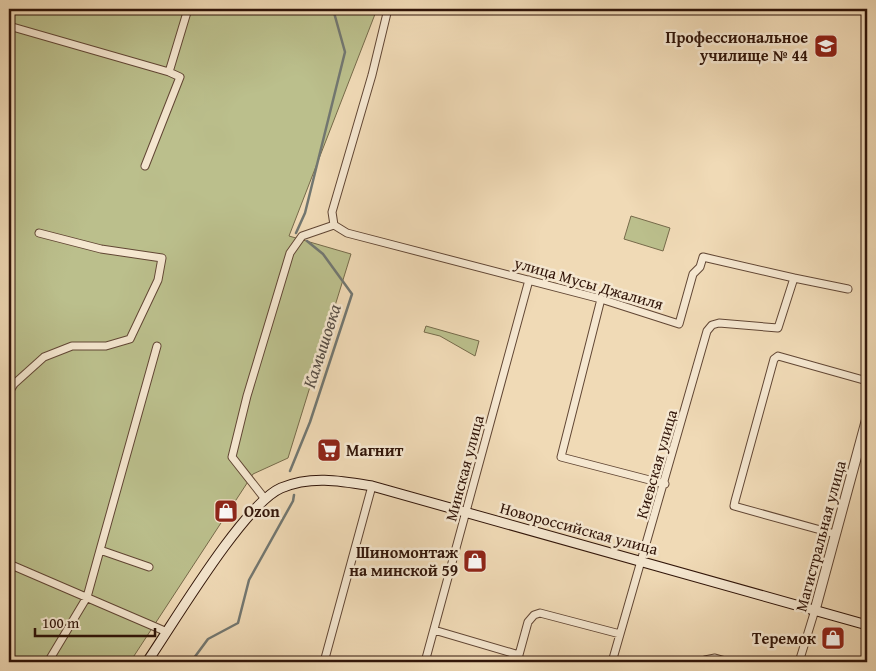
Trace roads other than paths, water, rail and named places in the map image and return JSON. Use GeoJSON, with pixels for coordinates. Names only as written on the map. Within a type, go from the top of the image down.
{"type":"FeatureCollection","features":[{"type":"Feature","properties":{"kind":"main road","name":"Магистральная улица"},"geometry":{"type":"LineString","coordinates":[[814,610],[867,418]]}},
{"type":"Feature","properties":{"kind":"main road","name":"Новороссийская улица"},"geometry":{"type":"LineString","coordinates":[[147,662],[235,533],[264,498],[281,488],[302,482],[329,479],[372,486],[867,625]]}},
{"type":"Feature","properties":{"kind":"street"},"geometry":{"type":"LineString","coordinates":[[169,72],[188,9]]}},
{"type":"Feature","properties":{"kind":"street"},"geometry":{"type":"LineString","coordinates":[[264,498],[232,456],[247,396],[290,253],[302,236],[334,225],[332,212],[372,75],[388,9]]}},
{"type":"Feature","properties":{"kind":"street"},"geometry":{"type":"LineString","coordinates":[[9,26],[169,72],[180,77],[145,166]]}},
{"type":"Feature","properties":{"kind":"street","name":"улица Мусы Джалиля"},"geometry":{"type":"LineString","coordinates":[[334,225],[347,233],[601,298],[679,324],[693,274],[700,267],[703,257],[848,289]]}},
{"type":"Feature","properties":{"kind":"street"},"geometry":{"type":"LineString","coordinates":[[9,392],[14,384],[44,357],[72,346],[106,346],[130,339],[158,280],[162,258],[100,249],[38,233]]}},
{"type":"Feature","properties":{"kind":"street","name":"Киевская улица"},"geometry":{"type":"LineString","coordinates":[[612,662],[665,484],[707,331],[712,325],[719,323],[778,328],[794,278]]}},
{"type":"Feature","properties":{"kind":"street","name":"Минская улица"},"geometry":{"type":"LineString","coordinates":[[425,662],[530,280]]}},
{"type":"Feature","properties":{"kind":"street"},"geometry":{"type":"LineString","coordinates":[[601,298],[561,457],[665,484]]}},
{"type":"Feature","properties":{"kind":"street"},"geometry":{"type":"LineString","coordinates":[[48,662],[87,597],[157,346]]}},
{"type":"Feature","properties":{"kind":"street"},"geometry":{"type":"LineString","coordinates":[[835,534],[734,506],[735,501],[774,358],[778,356],[867,382]]}},
{"type":"Feature","properties":{"kind":"street"},"geometry":{"type":"LineString","coordinates":[[324,662],[372,486]]}},
{"type":"Feature","properties":{"kind":"street"},"geometry":{"type":"LineString","coordinates":[[100,550],[149,567]]}},
{"type":"Feature","properties":{"kind":"street"},"geometry":{"type":"LineString","coordinates":[[9,564],[167,632]]}},
{"type":"Feature","properties":{"kind":"street","name":"Магистральная улица"},"geometry":{"type":"LineString","coordinates":[[799,662],[814,610]]}},
{"type":"Feature","properties":{"kind":"street"},"geometry":{"type":"LineString","coordinates":[[434,630],[518,659],[528,622],[534,615],[540,613],[620,634]]}},
{"type":"Feature","properties":{"kind":"street"},"geometry":{"type":"LineString","coordinates":[[704,662],[716,658],[730,662]]}},
{"type":"Feature","properties":{"kind":"waterway","name":"Камышовка"},"geometry":{"type":"LineString","coordinates":[[296,233],[305,213],[345,52],[333,9]]}},
{"type":"Feature","properties":{"kind":"waterway","name":"Камышовка"},"geometry":{"type":"LineString","coordinates":[[290,471],[310,422],[352,294],[323,254],[307,241]]}},
{"type":"Feature","properties":{"kind":"waterway","name":"Камышовка"},"geometry":{"type":"LineString","coordinates":[[191,662],[208,639],[238,623],[249,580],[293,501],[294,495]]}},
{"type":"Feature","properties":{"kind":"place","name":"Профессиональное училище № 44"},"geometry":{"type":"Point","coordinates":[826,46]}},
{"type":"Feature","properties":{"kind":"place","name":"Магнит"},"geometry":{"type":"Point","coordinates":[329,450]}},
{"type":"Feature","properties":{"kind":"place","name":"Ozon"},"geometry":{"type":"Point","coordinates":[226,511]}},
{"type":"Feature","properties":{"kind":"place","name":"Шиномонтаж на минской 59"},"geometry":{"type":"Point","coordinates":[475,561]}},
{"type":"Feature","properties":{"kind":"place","name":"Теремок"},"geometry":{"type":"Point","coordinates":[833,638]}}]}
